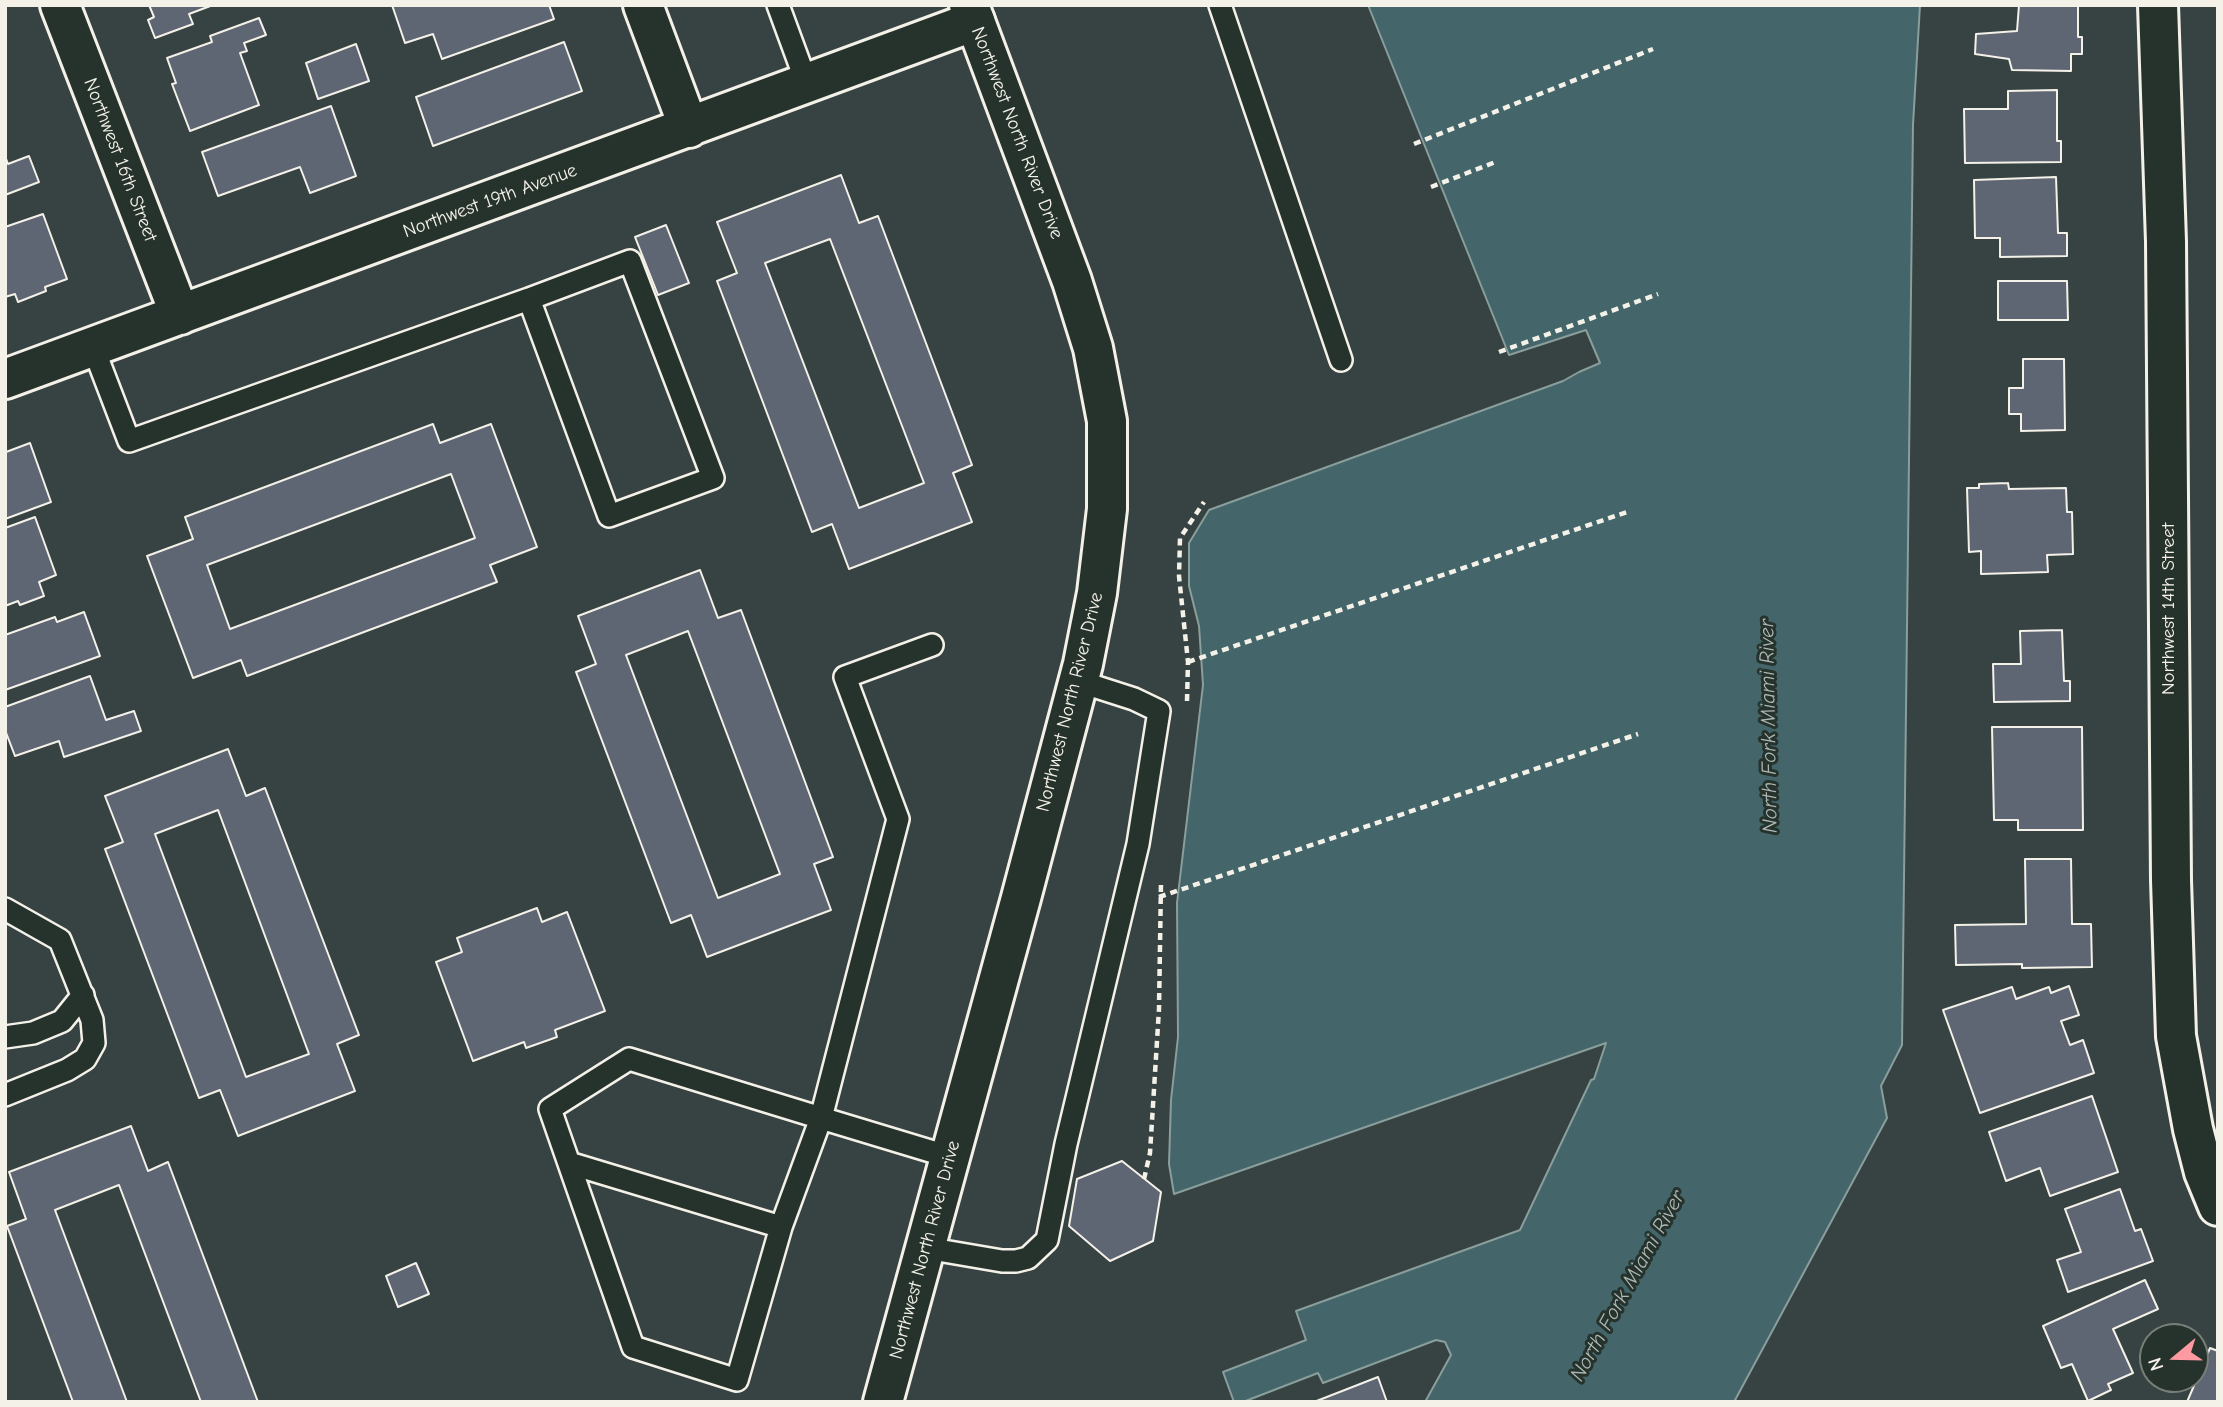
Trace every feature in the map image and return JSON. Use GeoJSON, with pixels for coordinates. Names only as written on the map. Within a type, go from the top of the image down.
{"type":"FeatureCollection","features":[{"type":"Feature","properties":{"kind":"street","name":"Northwest 16th Street"},"geometry":{"type":"LineString","coordinates":[[60,5],[180,315]]}},
{"type":"Feature","properties":{"kind":"street"},"geometry":{"type":"LineString","coordinates":[[643,5],[689,128]]}},
{"type":"Feature","properties":{"kind":"street","name":"Northwest 14th Street"},"geometry":{"type":"LineString","coordinates":[[2158,5],[2166,242],[2171,880],[2176,1036],[2193,1129],[2204,1171],[2218,1206]]}},
{"type":"Feature","properties":{"kind":"street","name":"Northwest 19th Avenue"},"geometry":{"type":"LineString","coordinates":[[5,379],[807,84],[972,13]]}},
{"type":"Feature","properties":{"kind":"street","name":"Northwest North River Drive"},"geometry":{"type":"LineString","coordinates":[[883,1402],[1078,681],[1097,593],[1107,519],[1109,456],[1105,405],[1096,362],[1078,296],[972,13]]}},
{"type":"Feature","properties":{"kind":"lane"},"geometry":{"type":"LineString","coordinates":[[778,5],[807,84]]}},
{"type":"Feature","properties":{"kind":"lane"},"geometry":{"type":"LineString","coordinates":[[1220,5],[1341,360]]}},
{"type":"Feature","properties":{"kind":"lane"},"geometry":{"type":"LineString","coordinates":[[93,347],[129,441],[629,261],[713,478],[609,516],[528,299]]}},
{"type":"Feature","properties":{"kind":"lane"},"geometry":{"type":"LineString","coordinates":[[932,645],[845,677],[898,820],[821,1118],[781,1227],[737,1380],[634,1347],[550,1109],[629,1059],[821,1118],[950,1157]]}},
{"type":"Feature","properties":{"kind":"lane"},"geometry":{"type":"LineString","coordinates":[[926,1248],[1016,1261],[1028,1258],[1047,1240],[1066,1144],[1138,844],[1159,711],[1134,699],[1078,681]]}},
{"type":"Feature","properties":{"kind":"lane"},"geometry":{"type":"LineString","coordinates":[[5,909],[60,940],[92,1020],[94,1043],[85,1059],[67,1070],[5,1095]]}},
{"type":"Feature","properties":{"kind":"lane"},"geometry":{"type":"LineString","coordinates":[[5,1037],[33,1033],[62,1021],[83,995]]}},
{"type":"Feature","properties":{"kind":"lane"},"geometry":{"type":"LineString","coordinates":[[569,1163],[781,1227]]}},
{"type":"Feature","properties":{"kind":"path"},"geometry":{"type":"LineString","coordinates":[[1414,144],[1653,49]]}},
{"type":"Feature","properties":{"kind":"path"},"geometry":{"type":"LineString","coordinates":[[1431,187],[1498,161]]}},
{"type":"Feature","properties":{"kind":"path"},"geometry":{"type":"LineString","coordinates":[[1499,352],[1658,293]]}},
{"type":"Feature","properties":{"kind":"path"},"geometry":{"type":"LineString","coordinates":[[1188,662],[1630,511]]}},
{"type":"Feature","properties":{"kind":"path"},"geometry":{"type":"LineString","coordinates":[[1151,898],[1166,896],[1638,734]]}},
{"type":"Feature","properties":{"kind":"water","name":"North Fork Miami River"},"geometry":{"type":"Polygon","coordinates":[[[1368,5],[1920,5],[1913,125],[1902,1045],[1881,1086],[1887,1118],[1734,1402],[1425,1402],[1451,1355],[1445,1342],[1436,1340],[1323,1383],[1318,1373],[1243,1402],[1234,1402],[1223,1372],[1306,1340],[1296,1311],[1520,1230],[1591,1080],[1594,1079],[1606,1043],[1174,1194],[1169,1164],[1171,1100],[1178,1037],[1177,903],[1203,685],[1199,626],[1189,586],[1189,543],[1209,510],[1563,381],[1600,363],[1586,330],[1509,355],[1368,5]]]}},
{"type":"Feature","properties":{"kind":"building"},"geometry":{"type":"Polygon","coordinates":[[[149,5],[213,5],[189,14],[193,24],[155,38],[148,20],[154,17],[149,5]]]}},
{"type":"Feature","properties":{"kind":"building"},"geometry":{"type":"Polygon","coordinates":[[[392,5],[549,5],[554,19],[442,59],[433,34],[405,43],[392,5]]]}},
{"type":"Feature","properties":{"kind":"building"},"geometry":{"type":"Polygon","coordinates":[[[2019,5],[2078,5],[2078,37],[2082,37],[2082,54],[2071,54],[2071,71],[2012,70],[2009,59],[1975,54],[1976,34],[2017,31],[2019,5]]]}},
{"type":"Feature","properties":{"kind":"building"},"geometry":{"type":"Polygon","coordinates":[[[259,18],[266,35],[244,43],[247,51],[240,53],[259,105],[190,131],[172,84],[176,83],[167,58],[212,42],[210,36],[259,18]]]}},
{"type":"Feature","properties":{"kind":"building"},"geometry":{"type":"Polygon","coordinates":[[[564,42],[582,91],[433,146],[416,97],[564,42]]]}},
{"type":"Feature","properties":{"kind":"building"},"geometry":{"type":"Polygon","coordinates":[[[356,44],[369,81],[318,99],[306,63],[356,44]]]}},
{"type":"Feature","properties":{"kind":"building"},"geometry":{"type":"Polygon","coordinates":[[[2057,90],[2057,141],[2061,141],[2061,162],[1965,163],[1964,109],[2008,109],[2008,91],[2057,90]]]}},
{"type":"Feature","properties":{"kind":"building"},"geometry":{"type":"Polygon","coordinates":[[[331,106],[356,176],[310,193],[300,167],[218,196],[202,152],[331,106]]]}},
{"type":"Feature","properties":{"kind":"building"},"geometry":{"type":"Polygon","coordinates":[[[5,156],[8,164],[29,156],[39,182],[5,195],[5,156]]]}},
{"type":"Feature","properties":{"kind":"building"},"geometry":{"type":"Polygon","coordinates":[[[841,175],[859,223],[878,216],[972,465],[953,473],[972,522],[849,569],[832,524],[812,532],[717,281],[737,273],[717,222],[841,175]],[[830,239],[765,263],[859,508],[924,483],[830,239]]]}},
{"type":"Feature","properties":{"kind":"building"},"geometry":{"type":"Polygon","coordinates":[[[2056,177],[2058,233],[2067,233],[2067,256],[2000,257],[2000,238],[1975,238],[1974,180],[2056,177]]]}},
{"type":"Feature","properties":{"kind":"building"},"geometry":{"type":"Polygon","coordinates":[[[43,214],[67,279],[45,287],[46,291],[18,302],[15,294],[5,297],[5,227],[43,214]]]}},
{"type":"Feature","properties":{"kind":"building"},"geometry":{"type":"Polygon","coordinates":[[[666,225],[689,283],[658,295],[635,237],[666,225]]]}},
{"type":"Feature","properties":{"kind":"building"},"geometry":{"type":"Polygon","coordinates":[[[1998,281],[2067,281],[2068,320],[1998,320],[1998,281]]]}},
{"type":"Feature","properties":{"kind":"building"},"geometry":{"type":"Polygon","coordinates":[[[2023,359],[2064,359],[2065,430],[2021,431],[2021,414],[2009,414],[2009,388],[2023,388],[2023,359]]]}},
{"type":"Feature","properties":{"kind":"building"},"geometry":{"type":"Polygon","coordinates":[[[433,424],[440,443],[491,424],[537,547],[490,565],[497,582],[247,676],[241,660],[193,678],[147,556],[193,539],[185,517],[433,424]],[[451,474],[207,565],[230,629],[475,538],[451,474]]]}},
{"type":"Feature","properties":{"kind":"building"},"geometry":{"type":"Polygon","coordinates":[[[30,443],[51,502],[5,519],[6,452],[30,443]]]}},
{"type":"Feature","properties":{"kind":"building"},"geometry":{"type":"Polygon","coordinates":[[[2008,483],[2009,489],[2066,488],[2067,512],[2072,512],[2073,554],[2047,555],[2048,572],[1981,574],[1981,551],[1969,552],[1967,488],[1979,488],[1979,484],[2008,483]]]}},
{"type":"Feature","properties":{"kind":"building"},"geometry":{"type":"Polygon","coordinates":[[[35,517],[56,575],[39,582],[44,596],[20,605],[18,601],[5,606],[5,528],[35,517]]]}},
{"type":"Feature","properties":{"kind":"building"},"geometry":{"type":"Polygon","coordinates":[[[700,570],[718,618],[741,610],[833,857],[814,864],[831,910],[707,957],[691,915],[671,923],[576,672],[596,664],[578,616],[700,570]],[[688,631],[626,655],[718,898],[780,874],[688,631]]]}},
{"type":"Feature","properties":{"kind":"building"},"geometry":{"type":"Polygon","coordinates":[[[84,612],[100,656],[5,690],[5,635],[55,617],[57,622],[84,612]]]}},
{"type":"Feature","properties":{"kind":"building"},"geometry":{"type":"Polygon","coordinates":[[[2062,630],[2064,681],[2070,681],[2070,701],[1994,702],[1993,664],[2021,664],[2020,631],[2062,630]]]}},
{"type":"Feature","properties":{"kind":"building"},"geometry":{"type":"Polygon","coordinates":[[[90,676],[106,720],[134,711],[141,731],[64,757],[59,741],[15,756],[5,730],[5,707],[90,676]]]}},
{"type":"Feature","properties":{"kind":"building"},"geometry":{"type":"Polygon","coordinates":[[[1992,727],[2082,727],[2083,830],[2018,830],[2018,820],[1994,820],[1992,727]]]}},
{"type":"Feature","properties":{"kind":"building"},"geometry":{"type":"Polygon","coordinates":[[[228,749],[246,796],[265,788],[359,1035],[337,1044],[355,1091],[238,1136],[220,1090],[199,1098],[105,849],[123,842],[105,796],[228,749]],[[218,810],[155,834],[246,1077],[309,1054],[218,810]]]}},
{"type":"Feature","properties":{"kind":"building"},"geometry":{"type":"Polygon","coordinates":[[[2025,859],[2071,859],[2072,924],[2091,924],[2092,967],[1956,965],[1955,925],[2026,924],[2025,859]]]}},
{"type":"Feature","properties":{"kind":"building"},"geometry":{"type":"Polygon","coordinates":[[[537,908],[542,922],[567,912],[605,1011],[555,1030],[557,1037],[526,1048],[524,1042],[473,1061],[436,962],[462,952],[457,938],[537,908]]]}},
{"type":"Feature","properties":{"kind":"building"},"geometry":{"type":"Polygon","coordinates":[[[2069,986],[2079,1015],[2061,1021],[2070,1045],[2083,1040],[2094,1073],[1980,1113],[1943,1010],[2012,987],[2016,999],[2049,987],[2051,993],[2069,986]]]}},
{"type":"Feature","properties":{"kind":"building"},"geometry":{"type":"Polygon","coordinates":[[[2092,1096],[2118,1172],[2050,1196],[2040,1168],[2006,1181],[1989,1132],[2092,1096]]]}},
{"type":"Feature","properties":{"kind":"building"},"geometry":{"type":"Polygon","coordinates":[[[131,1126],[148,1171],[168,1162],[258,1402],[201,1402],[119,1185],[55,1210],[127,1402],[73,1402],[7,1226],[26,1219],[9,1172],[131,1126]]]}},
{"type":"Feature","properties":{"kind":"building"},"geometry":{"type":"Polygon","coordinates":[[[1122,1161],[1161,1192],[1153,1241],[1110,1261],[1069,1226],[1077,1179],[1122,1161]]]}},
{"type":"Feature","properties":{"kind":"building"},"geometry":{"type":"Polygon","coordinates":[[[2120,1189],[2135,1231],[2141,1229],[2153,1261],[2068,1292],[2057,1260],[2081,1252],[2065,1209],[2120,1189]]]}},
{"type":"Feature","properties":{"kind":"building"},"geometry":{"type":"Polygon","coordinates":[[[416,1263],[429,1294],[398,1307],[386,1276],[416,1263]]]}},
{"type":"Feature","properties":{"kind":"building"},"geometry":{"type":"Polygon","coordinates":[[[2145,1280],[2158,1309],[2113,1329],[2133,1373],[2108,1384],[2111,1390],[2088,1401],[2072,1364],[2061,1368],[2043,1326],[2145,1280]]]}},
{"type":"Feature","properties":{"kind":"building"},"geometry":{"type":"Polygon","coordinates":[[[2210,1348],[2218,1351],[2218,1402],[2187,1402],[2191,1393],[2209,1393],[2210,1348]]]}},
{"type":"Feature","properties":{"kind":"building"},"geometry":{"type":"Polygon","coordinates":[[[1378,1377],[1387,1402],[1314,1402],[1378,1377]]]}}]}
